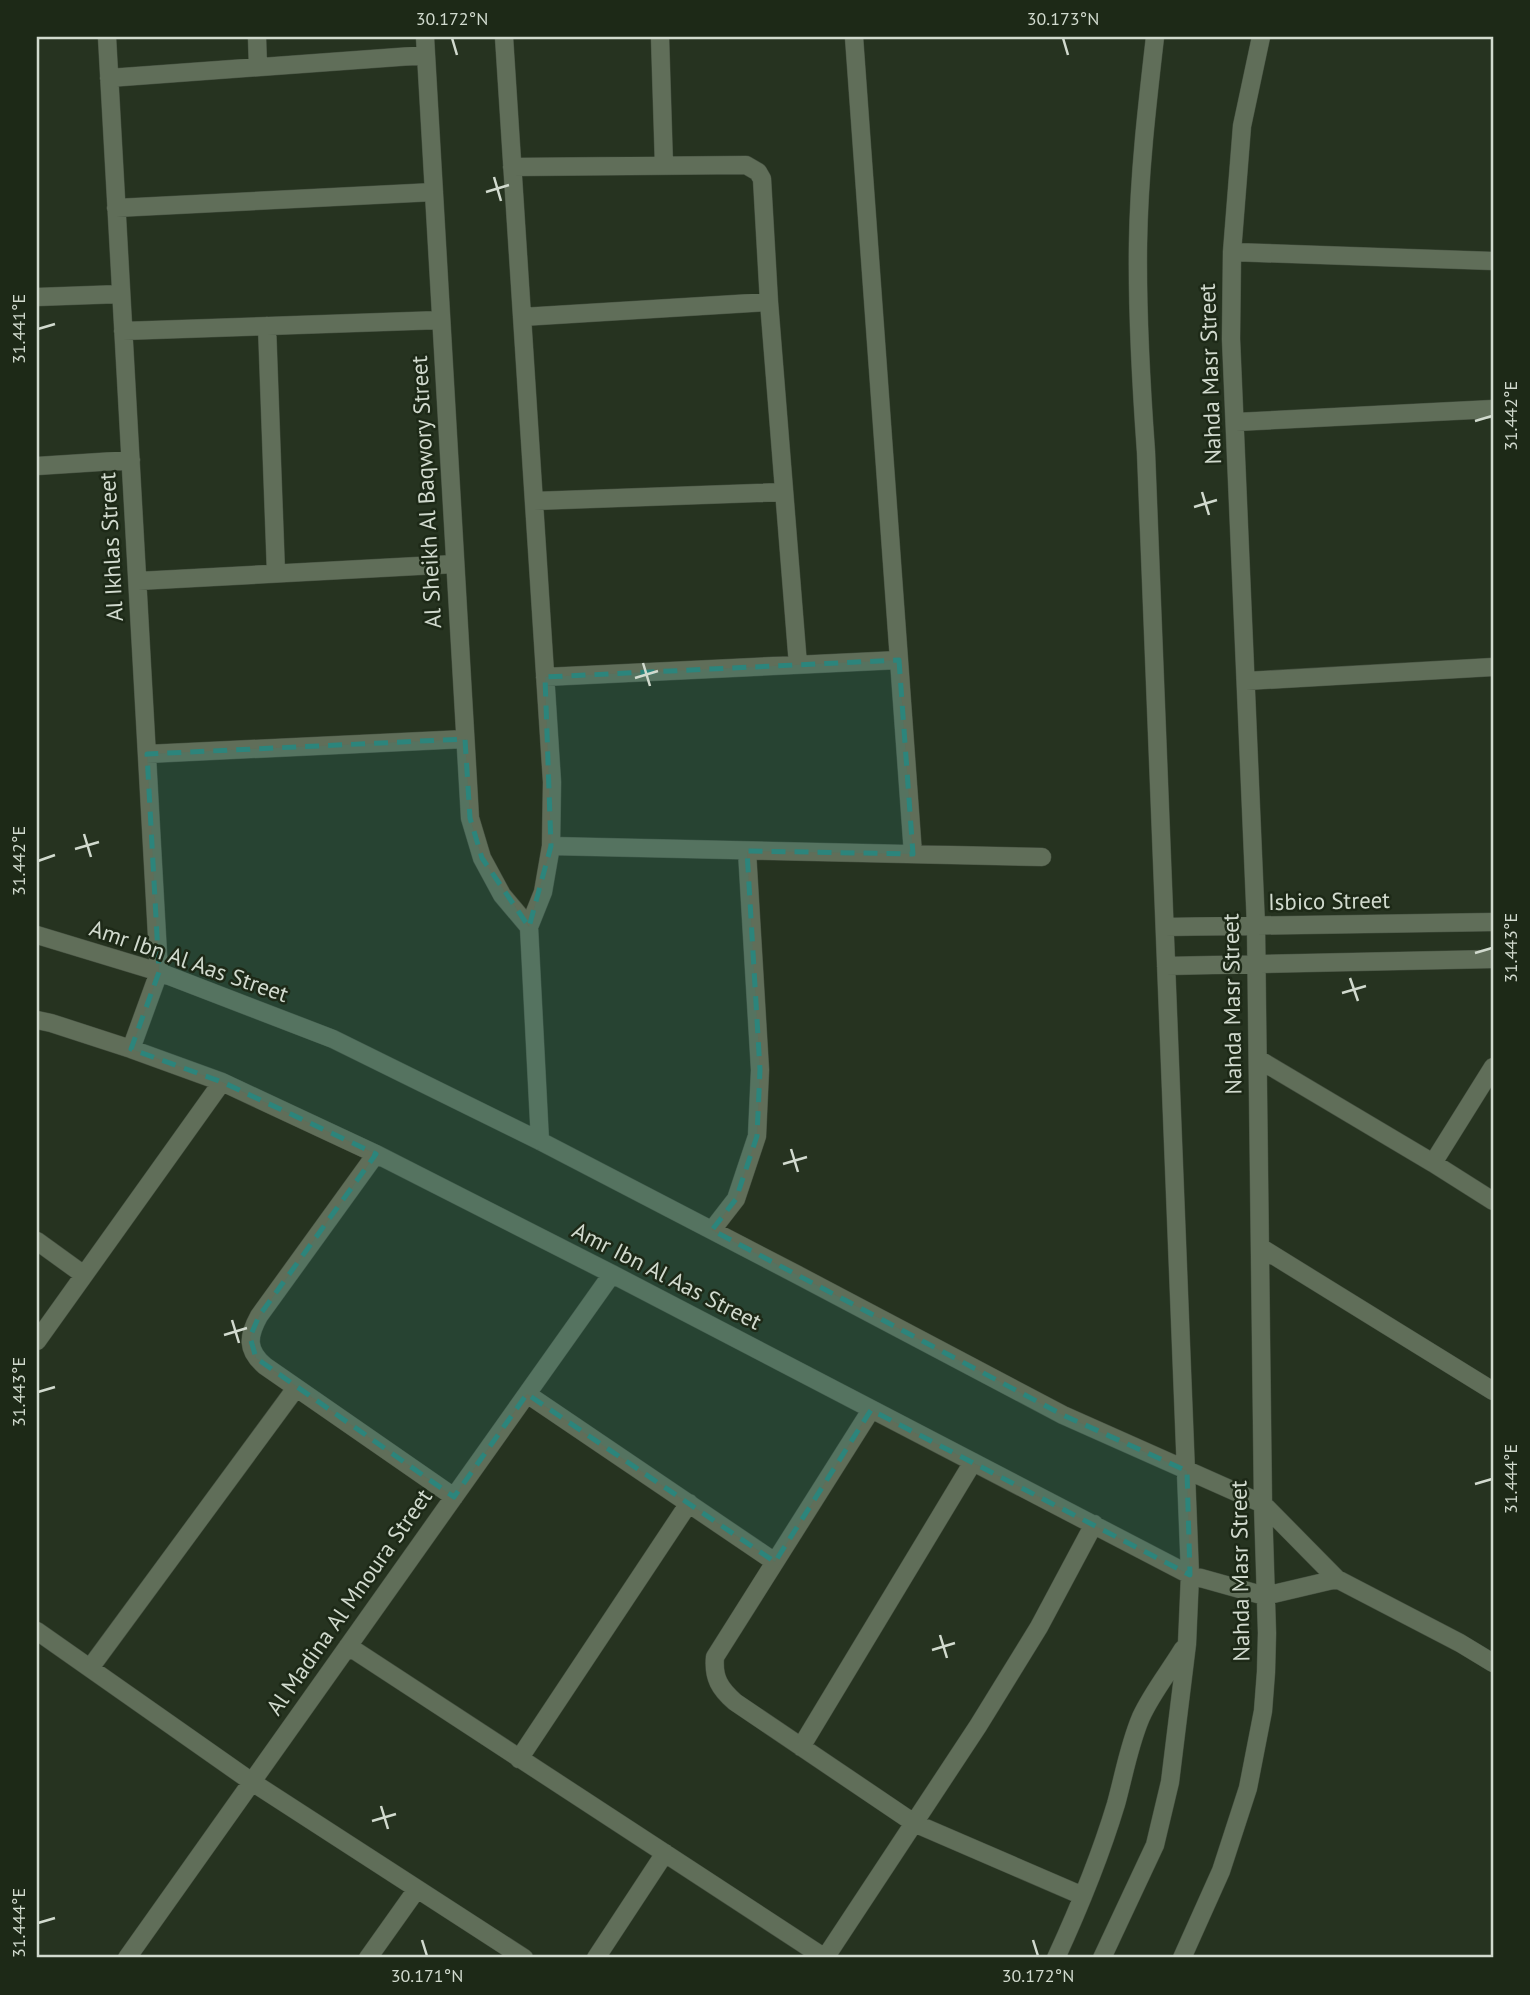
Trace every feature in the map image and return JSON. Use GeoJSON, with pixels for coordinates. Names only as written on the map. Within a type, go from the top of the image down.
{"type":"FeatureCollection","features":[{"type":"Feature","properties":{"kind":"street","name":"Al Ikhlas Street"},"geometry":{"type":"LineString","coordinates":[[107,37],[159,972],[131,1049]]}},
{"type":"Feature","properties":{"kind":"street"},"geometry":{"type":"LineString","coordinates":[[257,37],[258,67]]}},
{"type":"Feature","properties":{"kind":"street","name":"Al Sheikh Al Baqwory Street"},"geometry":{"type":"LineString","coordinates":[[425,37],[470,818],[482,858],[502,895],[529,927]]}},
{"type":"Feature","properties":{"kind":"street"},"geometry":{"type":"LineString","coordinates":[[504,37],[552,782],[551,846],[543,892],[529,927],[540,1141]]}},
{"type":"Feature","properties":{"kind":"street"},"geometry":{"type":"LineString","coordinates":[[660,37],[664,166]]}},
{"type":"Feature","properties":{"kind":"street"},"geometry":{"type":"LineString","coordinates":[[854,37],[914,854]]}},
{"type":"Feature","properties":{"kind":"street"},"geometry":{"type":"LineString","coordinates":[[1102,1958],[1155,1845],[1170,1782],[1186,1644],[1190,1575],[1139,322],[1138,243],[1144,139],[1155,37]]}},
{"type":"Feature","properties":{"kind":"street","name":"Nahda Masr Street"},"geometry":{"type":"LineString","coordinates":[[1182,1958],[1221,1871],[1248,1788],[1264,1698],[1267,1646],[1262,1504],[1256,926],[1231,339],[1232,252],[1242,126],[1261,37]]}},
{"type":"Feature","properties":{"kind":"street"},"geometry":{"type":"LineString","coordinates":[[109,78],[426,55]]}},
{"type":"Feature","properties":{"kind":"street"},"geometry":{"type":"LineString","coordinates":[[512,167],[746,165],[758,172],[763,186],[769,302],[798,665]]}},
{"type":"Feature","properties":{"kind":"street"},"geometry":{"type":"LineString","coordinates":[[116,208],[434,192]]}},
{"type":"Feature","properties":{"kind":"street"},"geometry":{"type":"LineString","coordinates":[[1232,252],[1493,261]]}},
{"type":"Feature","properties":{"kind":"street"},"geometry":{"type":"LineString","coordinates":[[37,298],[121,294]]}},
{"type":"Feature","properties":{"kind":"street"},"geometry":{"type":"LineString","coordinates":[[522,317],[769,302]]}},
{"type":"Feature","properties":{"kind":"street"},"geometry":{"type":"LineString","coordinates":[[123,331],[441,320]]}},
{"type":"Feature","properties":{"kind":"street"},"geometry":{"type":"LineString","coordinates":[[267,326],[276,573]]}},
{"type":"Feature","properties":{"kind":"street"},"geometry":{"type":"LineString","coordinates":[[1236,422],[1493,409]]}},
{"type":"Feature","properties":{"kind":"street"},"geometry":{"type":"LineString","coordinates":[[37,466],[131,460]]}},
{"type":"Feature","properties":{"kind":"street"},"geometry":{"type":"LineString","coordinates":[[534,501],[784,492]]}},
{"type":"Feature","properties":{"kind":"street"},"geometry":{"type":"LineString","coordinates":[[138,580],[455,564]]}},
{"type":"Feature","properties":{"kind":"street"},"geometry":{"type":"LineString","coordinates":[[545,677],[899,660]]}},
{"type":"Feature","properties":{"kind":"street"},"geometry":{"type":"LineString","coordinates":[[1246,681],[1493,667]]}},
{"type":"Feature","properties":{"kind":"street"},"geometry":{"type":"LineString","coordinates":[[147,754],[465,739]]}},
{"type":"Feature","properties":{"kind":"street"},"geometry":{"type":"LineString","coordinates":[[551,846],[1042,857]]}},
{"type":"Feature","properties":{"kind":"street"},"geometry":{"type":"LineString","coordinates":[[712,1230],[736,1199],[757,1136],[760,1070],[747,851]]}},
{"type":"Feature","properties":{"kind":"street","name":"Isbico Street"},"geometry":{"type":"LineString","coordinates":[[1165,927],[1493,922]]}},
{"type":"Feature","properties":{"kind":"street","name":"Amr Ibn Al Aas Street"},"geometry":{"type":"LineString","coordinates":[[37,935],[159,972],[333,1039],[540,1141],[1063,1415],[1262,1504]]}},
{"type":"Feature","properties":{"kind":"street"},"geometry":{"type":"LineString","coordinates":[[1166,966],[1493,959]]}},
{"type":"Feature","properties":{"kind":"street","name":"Amr Ibn Al Aas Street"},"geometry":{"type":"LineString","coordinates":[[37,1020],[131,1049],[222,1082],[376,1154],[1190,1575],[1265,1596]]}},
{"type":"Feature","properties":{"kind":"street"},"geometry":{"type":"LineString","coordinates":[[1258,1059],[1493,1201]]}},
{"type":"Feature","properties":{"kind":"street"},"geometry":{"type":"LineString","coordinates":[[1433,1163],[1493,1067]]}},
{"type":"Feature","properties":{"kind":"street"},"geometry":{"type":"LineString","coordinates":[[37,1341],[222,1082]]}},
{"type":"Feature","properties":{"kind":"street"},"geometry":{"type":"LineString","coordinates":[[376,1154],[253,1327],[251,1348],[256,1358],[296,1388],[454,1497]]}},
{"type":"Feature","properties":{"kind":"street"},"geometry":{"type":"LineString","coordinates":[[37,1241],[84,1275]]}},
{"type":"Feature","properties":{"kind":"street"},"geometry":{"type":"LineString","coordinates":[[1260,1247],[1493,1391]]}},
{"type":"Feature","properties":{"kind":"street","name":"Al Madina Al Mnoura Street"},"geometry":{"type":"LineString","coordinates":[[127,1958],[612,1274]]}},
{"type":"Feature","properties":{"kind":"street"},"geometry":{"type":"LineString","coordinates":[[90,1668],[296,1388]]}},
{"type":"Feature","properties":{"kind":"street"},"geometry":{"type":"LineString","coordinates":[[527,1394],[775,1562]]}},
{"type":"Feature","properties":{"kind":"street"},"geometry":{"type":"LineString","coordinates":[[871,1410],[715,1657],[713,1671],[717,1683],[735,1702],[914,1823],[1083,1896]]}},
{"type":"Feature","properties":{"kind":"street"},"geometry":{"type":"LineString","coordinates":[[801,1747],[973,1462]]}},
{"type":"Feature","properties":{"kind":"street"},"geometry":{"type":"LineString","coordinates":[[519,1759],[689,1503]]}},
{"type":"Feature","properties":{"kind":"street"},"geometry":{"type":"LineString","coordinates":[[1262,1504],[1337,1579],[1493,1663]]}},
{"type":"Feature","properties":{"kind":"street"},"geometry":{"type":"LineString","coordinates":[[348,1646],[825,1958],[1039,1627],[1094,1524]]}},
{"type":"Feature","properties":{"kind":"street"},"geometry":{"type":"LineString","coordinates":[[1265,1596],[1337,1579]]}},
{"type":"Feature","properties":{"kind":"street"},"geometry":{"type":"LineString","coordinates":[[37,1631],[252,1782],[524,1958]]}},
{"type":"Feature","properties":{"kind":"street"},"geometry":{"type":"LineString","coordinates":[[1056,1958],[1109,1826],[1141,1718],[1155,1690],[1186,1644]]}},
{"type":"Feature","properties":{"kind":"street"},"geometry":{"type":"LineString","coordinates":[[596,1958],[665,1853]]}},
{"type":"Feature","properties":{"kind":"street"},"geometry":{"type":"LineString","coordinates":[[368,1958],[417,1889]]}},
{"type":"Feature","properties":{"kind":"highlighted area"},"geometry":{"type":"Polygon","coordinates":[[[899,660],[913,854],[747,851],[760,1070],[757,1136],[736,1199],[712,1230],[1063,1415],[1187,1471],[1190,1575],[871,1410],[775,1562],[527,1394],[454,1497],[256,1358],[250,1337],[259,1316],[376,1154],[222,1082],[131,1049],[159,972],[147,754],[465,739],[470,818],[482,858],[529,927],[551,846],[545,677],[899,660]]]}}]}
